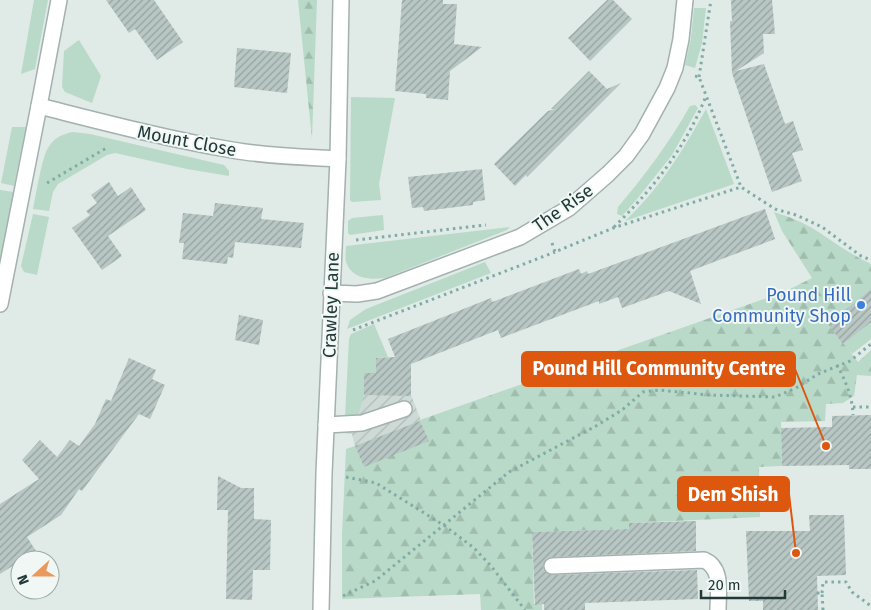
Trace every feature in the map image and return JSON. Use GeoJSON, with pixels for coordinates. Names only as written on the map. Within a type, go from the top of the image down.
{"type":"FeatureCollection","features":[{"type":"Feature","properties":{"kind":"street"},"geometry":{"type":"LineString","coordinates":[[0,304],[59,0]]}},
{"type":"Feature","properties":{"kind":"street","name":"Crawley Lane"},"geometry":{"type":"LineString","coordinates":[[321,606],[324,473],[338,159],[340,0]]}},
{"type":"Feature","properties":{"kind":"street","name":"The Rise"},"geometry":{"type":"LineString","coordinates":[[331,293],[357,294],[377,291],[520,237],[569,208],[626,156],[642,134],[676,68],[685,0]]}},
{"type":"Feature","properties":{"kind":"street","name":"Mount Close"},"geometry":{"type":"LineString","coordinates":[[39,106],[134,130],[232,150],[338,159]]}},
{"type":"Feature","properties":{"kind":"street"},"geometry":{"type":"LineString","coordinates":[[326,426],[362,423],[404,409]]}},
{"type":"Feature","properties":{"kind":"street"},"geometry":{"type":"LineString","coordinates":[[552,566],[704,560],[710,562],[718,576],[718,610]]}},
{"type":"Feature","properties":{"kind":"path"},"geometry":{"type":"LineString","coordinates":[[712,0],[699,77],[741,187],[775,208],[822,227],[861,256],[871,260]]}},
{"type":"Feature","properties":{"kind":"path"},"geometry":{"type":"LineString","coordinates":[[676,68],[699,77]]}},
{"type":"Feature","properties":{"kind":"path"},"geometry":{"type":"LineString","coordinates":[[613,228],[639,203],[672,161],[700,111],[706,96]]}},
{"type":"Feature","properties":{"kind":"path"},"geometry":{"type":"LineString","coordinates":[[20,200],[134,130]]}},
{"type":"Feature","properties":{"kind":"path"},"geometry":{"type":"LineString","coordinates":[[330,339],[613,228],[741,187]]}},
{"type":"Feature","properties":{"kind":"path"},"geometry":{"type":"LineString","coordinates":[[546,222],[555,252]]}},
{"type":"Feature","properties":{"kind":"path"},"geometry":{"type":"LineString","coordinates":[[333,242],[496,224]]}},
{"type":"Feature","properties":{"kind":"path"},"geometry":{"type":"LineString","coordinates":[[321,606],[375,581],[445,526],[508,472],[596,426],[622,410],[642,392],[659,390],[709,395],[775,397],[796,388],[818,374],[850,361],[871,344]]}},
{"type":"Feature","properties":{"kind":"path"},"geometry":{"type":"LineString","coordinates":[[837,365],[853,407],[853,415]]}},
{"type":"Feature","properties":{"kind":"path"},"geometry":{"type":"LineString","coordinates":[[853,407],[871,407]]}},
{"type":"Feature","properties":{"kind":"path"},"geometry":{"type":"LineString","coordinates":[[324,473],[376,483],[445,526],[474,548],[491,566],[525,610]]}},
{"type":"Feature","properties":{"kind":"path"},"geometry":{"type":"LineString","coordinates":[[823,610],[822,582],[846,582],[852,592],[871,606]]}},
{"type":"Feature","properties":{"kind":"path"},"geometry":{"type":"LineString","coordinates":[[817,593],[822,593]]}},
{"type":"Feature","properties":{"kind":"shaded area"},"geometry":{"type":"Polygon","coordinates":[[[364,373],[411,395],[429,441],[364,467],[352,434],[346,434],[345,417],[364,395],[364,373]]]}},
{"type":"Feature","properties":{"kind":"green space"},"geometry":{"type":"Polygon","coordinates":[[[34,0],[48,0],[35,69],[21,74],[34,0]]]}},
{"type":"Feature","properties":{"kind":"green space"},"geometry":{"type":"Polygon","coordinates":[[[298,0],[317,0],[312,139],[298,0]]]}},
{"type":"Feature","properties":{"kind":"green space"},"geometry":{"type":"Polygon","coordinates":[[[694,8],[706,8],[702,43],[695,68],[685,65],[691,38],[694,8]]]}},
{"type":"Feature","properties":{"kind":"green space"},"geometry":{"type":"Polygon","coordinates":[[[79,40],[101,76],[92,103],[65,92],[62,87],[64,51],[79,40]]]}},
{"type":"Feature","properties":{"kind":"green space"},"geometry":{"type":"Polygon","coordinates":[[[351,97],[395,98],[379,184],[381,200],[352,202],[350,200],[351,97]]]}},
{"type":"Feature","properties":{"kind":"green space"},"geometry":{"type":"Polygon","coordinates":[[[695,105],[698,108],[672,155],[622,216],[617,214],[618,207],[674,133],[690,106],[695,105]]]}},
{"type":"Feature","properties":{"kind":"green space"},"geometry":{"type":"Polygon","coordinates":[[[706,109],[734,184],[625,221],[649,196],[670,169],[706,109]]]}},
{"type":"Feature","properties":{"kind":"green space"},"geometry":{"type":"Polygon","coordinates":[[[12,127],[26,127],[14,186],[1,183],[12,127]]]}},
{"type":"Feature","properties":{"kind":"green space"},"geometry":{"type":"Polygon","coordinates":[[[73,132],[90,134],[224,165],[229,171],[229,176],[115,153],[107,155],[58,184],[53,192],[49,211],[33,209],[41,168],[48,148],[59,137],[73,132]]]}},
{"type":"Feature","properties":{"kind":"green space"},"geometry":{"type":"Polygon","coordinates":[[[0,190],[14,192],[0,264],[0,190]]]}},
{"type":"Feature","properties":{"kind":"green space"},"geometry":{"type":"Polygon","coordinates":[[[774,212],[806,225],[871,264],[871,289],[828,324],[858,362],[871,350],[871,376],[857,375],[854,396],[843,403],[826,404],[825,421],[781,422],[782,466],[759,467],[760,517],[630,523],[629,529],[532,532],[534,604],[542,604],[542,610],[481,610],[480,594],[342,599],[342,535],[346,449],[355,446],[364,467],[428,440],[420,420],[784,292],[812,278],[782,231],[774,212]]]}},
{"type":"Feature","properties":{"kind":"green space"},"geometry":{"type":"Polygon","coordinates":[[[33,214],[49,217],[37,275],[24,272],[21,266],[33,214]]]}},
{"type":"Feature","properties":{"kind":"green space"},"geometry":{"type":"Polygon","coordinates":[[[383,215],[384,230],[350,235],[348,233],[348,221],[352,218],[383,215]]]}},
{"type":"Feature","properties":{"kind":"green space"},"geometry":{"type":"Polygon","coordinates":[[[510,227],[507,230],[385,278],[373,279],[357,275],[349,268],[346,262],[346,246],[510,227]]]}},
{"type":"Feature","properties":{"kind":"green space"},"geometry":{"type":"Polygon","coordinates":[[[485,262],[491,273],[347,329],[350,320],[366,309],[485,262]]]}},
{"type":"Feature","properties":{"kind":"green space"},"geometry":{"type":"Polygon","coordinates":[[[871,321],[871,339],[852,354],[843,344],[871,321]]]}},
{"type":"Feature","properties":{"kind":"green space"},"geometry":{"type":"Polygon","coordinates":[[[374,324],[388,357],[376,358],[376,373],[364,374],[364,395],[358,416],[345,417],[349,339],[351,334],[374,324]]]}},
{"type":"Feature","properties":{"kind":"building"},"geometry":{"type":"Polygon","coordinates":[[[106,0],[154,0],[183,42],[157,60],[135,29],[129,33],[106,0]]]}},
{"type":"Feature","properties":{"kind":"building"},"geometry":{"type":"Polygon","coordinates":[[[402,0],[443,0],[443,4],[457,4],[454,44],[482,47],[450,71],[448,100],[426,98],[426,94],[395,91],[402,0]]]}},
{"type":"Feature","properties":{"kind":"building"},"geometry":{"type":"Polygon","coordinates":[[[607,0],[613,0],[632,19],[590,61],[568,38],[607,0]]]}},
{"type":"Feature","properties":{"kind":"building"},"geometry":{"type":"Polygon","coordinates":[[[731,0],[772,0],[775,34],[763,34],[764,53],[736,71],[764,64],[785,124],[793,121],[803,150],[792,153],[802,181],[772,192],[732,73],[731,0]]]}},
{"type":"Feature","properties":{"kind":"building"},"geometry":{"type":"Polygon","coordinates":[[[237,48],[291,53],[287,93],[234,87],[237,48]]]}},
{"type":"Feature","properties":{"kind":"building"},"geometry":{"type":"Polygon","coordinates":[[[589,71],[607,89],[621,83],[527,177],[526,175],[515,186],[494,164],[548,111],[555,109],[551,109],[589,71]]]}},
{"type":"Feature","properties":{"kind":"building"},"geometry":{"type":"Polygon","coordinates":[[[482,169],[485,200],[473,202],[473,205],[424,211],[423,207],[412,208],[408,177],[482,169]]]}},
{"type":"Feature","properties":{"kind":"building"},"geometry":{"type":"Polygon","coordinates":[[[109,182],[118,196],[131,187],[146,210],[108,236],[122,256],[102,270],[72,228],[90,215],[86,211],[97,203],[91,195],[109,182]]]}},
{"type":"Feature","properties":{"kind":"building"},"geometry":{"type":"Polygon","coordinates":[[[215,203],[263,208],[261,219],[304,223],[301,248],[235,242],[233,258],[228,257],[227,264],[182,259],[184,243],[179,243],[183,213],[213,216],[215,203]]]}},
{"type":"Feature","properties":{"kind":"building"},"geometry":{"type":"Polygon","coordinates":[[[765,209],[775,239],[690,271],[701,304],[669,291],[622,308],[618,297],[599,304],[599,301],[501,338],[498,330],[411,364],[411,396],[364,395],[364,373],[376,373],[376,358],[395,357],[388,339],[491,298],[492,302],[579,269],[581,274],[587,271],[588,274],[765,209]]]}},
{"type":"Feature","properties":{"kind":"building","name":"Pound Hill Community Shop"},"geometry":{"type":"Polygon","coordinates":[[[871,289],[871,322],[843,344],[828,324],[871,289]]]}},
{"type":"Feature","properties":{"kind":"building"},"geometry":{"type":"Polygon","coordinates":[[[239,315],[263,320],[259,345],[235,340],[239,315]]]}},
{"type":"Feature","properties":{"kind":"building"},"geometry":{"type":"Polygon","coordinates":[[[129,358],[156,370],[152,379],[165,385],[150,419],[139,414],[82,491],[79,489],[61,515],[27,537],[35,550],[10,550],[10,568],[0,574],[0,504],[39,479],[22,460],[40,440],[57,457],[70,440],[79,446],[95,424],[106,399],[111,401],[129,358]]]}},
{"type":"Feature","properties":{"kind":"building"},"geometry":{"type":"Polygon","coordinates":[[[871,415],[871,469],[849,469],[849,465],[782,466],[781,428],[832,427],[832,416],[871,415]]]}},
{"type":"Feature","properties":{"kind":"building"},"geometry":{"type":"Polygon","coordinates":[[[420,421],[429,441],[364,467],[355,446],[420,421]]]}},
{"type":"Feature","properties":{"kind":"building"},"geometry":{"type":"Polygon","coordinates":[[[218,476],[241,488],[254,488],[254,519],[271,520],[270,570],[253,570],[252,600],[226,599],[228,510],[217,510],[218,476]]]}},
{"type":"Feature","properties":{"kind":"building"},"geometry":{"type":"Polygon","coordinates":[[[809,515],[844,515],[846,575],[817,576],[818,610],[763,610],[763,601],[749,601],[746,531],[810,531],[809,515]]]}},
{"type":"Feature","properties":{"kind":"building"},"geometry":{"type":"Polygon","coordinates":[[[696,521],[696,551],[552,557],[547,558],[543,566],[544,571],[552,575],[697,570],[698,599],[585,603],[585,610],[544,610],[544,604],[535,605],[532,532],[629,529],[629,523],[696,521]]]}},
{"type":"Feature","properties":{"kind":"place","name":"Pound Hill Community Shop"},"geometry":{"type":"Point","coordinates":[861,305]}},
{"type":"Feature","properties":{"kind":"place","name":"Pound Hill Community Centre"},"geometry":{"type":"Point","coordinates":[826,446]}},
{"type":"Feature","properties":{"kind":"place","name":"Dem Shish"},"geometry":{"type":"Point","coordinates":[796,553]}}]}
